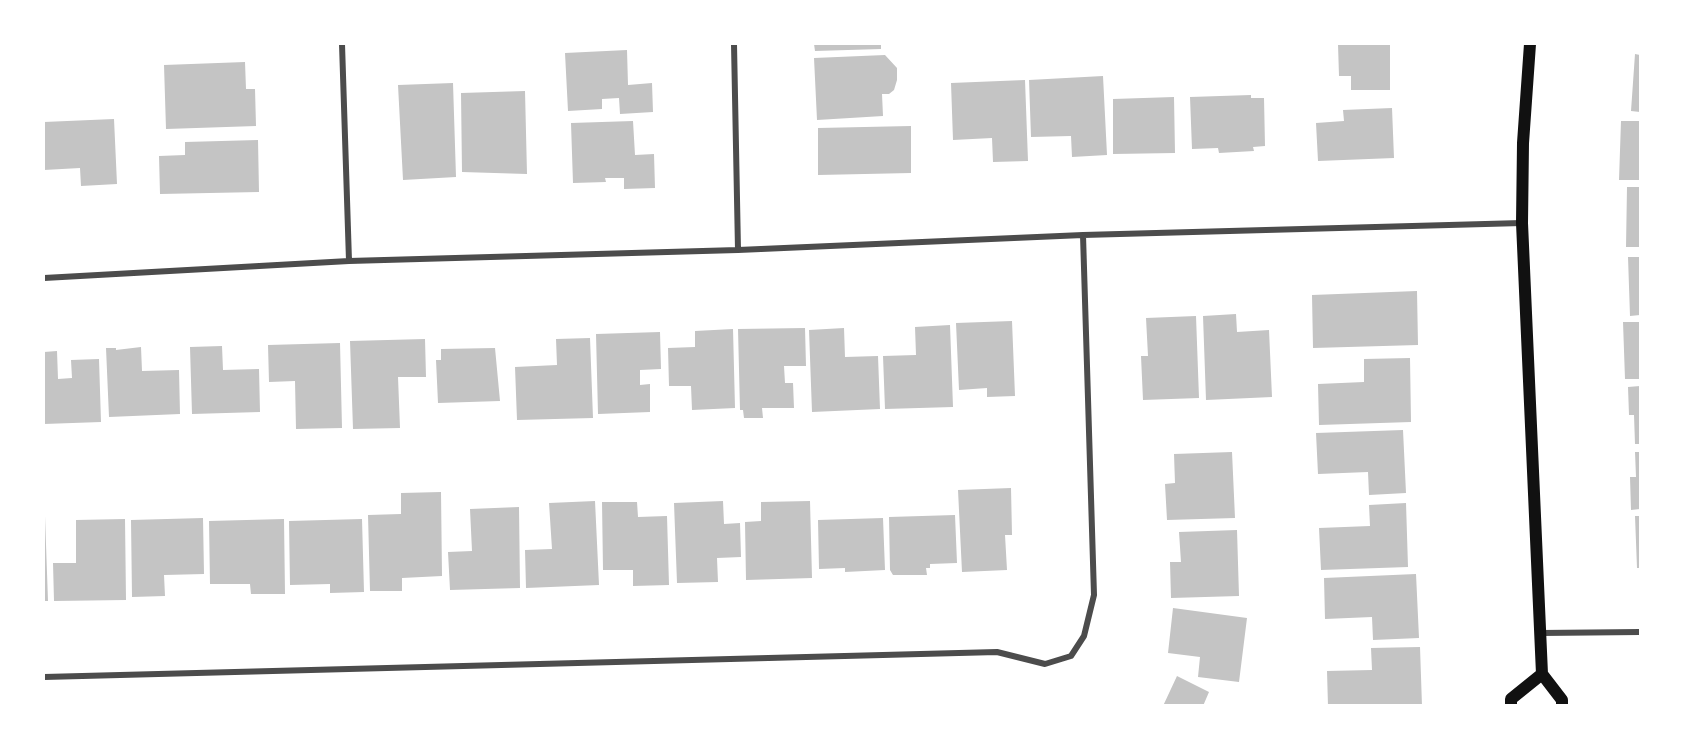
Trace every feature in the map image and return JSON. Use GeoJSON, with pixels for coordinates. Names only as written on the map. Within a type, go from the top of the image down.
{"type":"FeatureCollection","features":[{"type":"Feature","properties":{"kind":"main road"},"geometry":{"type":"LineString","coordinates":[[1530,44],[1523,143],[1522,223],[1540,633],[1542,674],[1562,700],[1562,705]]}},
{"type":"Feature","properties":{"kind":"main road"},"geometry":{"type":"LineString","coordinates":[[1511,705],[1511,699],[1542,674]]}},
{"type":"Feature","properties":{"kind":"street"},"geometry":{"type":"LineString","coordinates":[[342,44],[349,261]]}},
{"type":"Feature","properties":{"kind":"street"},"geometry":{"type":"LineString","coordinates":[[734,44],[738,250]]}},
{"type":"Feature","properties":{"kind":"street"},"geometry":{"type":"LineString","coordinates":[[44,278],[349,261],[738,250],[1083,235],[1522,223]]}},
{"type":"Feature","properties":{"kind":"street"},"geometry":{"type":"LineString","coordinates":[[44,677],[997,652],[1045,664],[1071,656],[1084,636],[1094,595],[1083,235]]}},
{"type":"Feature","properties":{"kind":"street"},"geometry":{"type":"LineString","coordinates":[[1540,633],[1641,632]]}},
{"type":"Feature","properties":{"kind":"building"},"geometry":{"type":"Polygon","coordinates":[[[814,44],[881,44],[881,49],[815,51],[814,44]]]}},
{"type":"Feature","properties":{"kind":"building"},"geometry":{"type":"Polygon","coordinates":[[[1338,44],[1390,44],[1390,90],[1351,90],[1351,76],[1339,76],[1338,44]]]}},
{"type":"Feature","properties":{"kind":"building"},"geometry":{"type":"Polygon","coordinates":[[[627,50],[628,85],[652,83],[653,112],[620,114],[619,98],[602,99],[602,109],[568,111],[565,53],[627,50]]]}},
{"type":"Feature","properties":{"kind":"building"},"geometry":{"type":"Polygon","coordinates":[[[1635,54],[1640,55],[1640,112],[1631,111],[1635,54]]]}},
{"type":"Feature","properties":{"kind":"building"},"geometry":{"type":"Polygon","coordinates":[[[885,55],[897,68],[897,80],[894,90],[889,94],[882,94],[883,116],[817,120],[814,58],[885,55]]]}},
{"type":"Feature","properties":{"kind":"building"},"geometry":{"type":"Polygon","coordinates":[[[245,62],[246,89],[255,89],[256,126],[166,129],[164,65],[245,62]]]}},
{"type":"Feature","properties":{"kind":"building"},"geometry":{"type":"Polygon","coordinates":[[[1103,76],[1107,155],[1072,157],[1071,136],[1031,137],[1029,80],[1103,76]]]}},
{"type":"Feature","properties":{"kind":"building"},"geometry":{"type":"Polygon","coordinates":[[[1025,80],[1028,161],[993,162],[992,138],[953,140],[951,83],[1025,80]]]}},
{"type":"Feature","properties":{"kind":"building"},"geometry":{"type":"Polygon","coordinates":[[[453,83],[456,177],[403,180],[398,85],[453,83]]]}},
{"type":"Feature","properties":{"kind":"building"},"geometry":{"type":"Polygon","coordinates":[[[525,91],[527,174],[462,172],[461,93],[525,91]]]}},
{"type":"Feature","properties":{"kind":"building"},"geometry":{"type":"Polygon","coordinates":[[[1251,95],[1251,98],[1264,98],[1265,146],[1253,147],[1254,151],[1219,153],[1218,148],[1192,149],[1190,97],[1251,95]]]}},
{"type":"Feature","properties":{"kind":"building"},"geometry":{"type":"Polygon","coordinates":[[[1174,97],[1175,153],[1113,154],[1113,99],[1174,97]]]}},
{"type":"Feature","properties":{"kind":"building"},"geometry":{"type":"Polygon","coordinates":[[[1392,108],[1394,158],[1318,161],[1316,123],[1344,121],[1343,110],[1392,108]]]}},
{"type":"Feature","properties":{"kind":"building"},"geometry":{"type":"Polygon","coordinates":[[[114,119],[117,184],[81,186],[80,168],[44,170],[44,122],[114,119]]]}},
{"type":"Feature","properties":{"kind":"building"},"geometry":{"type":"Polygon","coordinates":[[[633,121],[635,155],[654,154],[655,188],[624,189],[624,178],[605,178],[606,182],[573,183],[571,123],[633,121]]]}},
{"type":"Feature","properties":{"kind":"building"},"geometry":{"type":"Polygon","coordinates":[[[1621,121],[1640,121],[1640,180],[1619,180],[1621,121]]]}},
{"type":"Feature","properties":{"kind":"building"},"geometry":{"type":"Polygon","coordinates":[[[911,126],[911,173],[818,175],[818,128],[911,126]]]}},
{"type":"Feature","properties":{"kind":"building"},"geometry":{"type":"Polygon","coordinates":[[[258,140],[259,192],[160,194],[159,156],[185,155],[185,142],[258,140]]]}},
{"type":"Feature","properties":{"kind":"building"},"geometry":{"type":"Polygon","coordinates":[[[1627,187],[1640,187],[1640,247],[1626,247],[1627,187]]]}},
{"type":"Feature","properties":{"kind":"building"},"geometry":{"type":"Polygon","coordinates":[[[1628,257],[1640,257],[1640,315],[1630,316],[1628,257]]]}},
{"type":"Feature","properties":{"kind":"building"},"geometry":{"type":"Polygon","coordinates":[[[1417,291],[1418,345],[1313,348],[1312,295],[1417,291]]]}},
{"type":"Feature","properties":{"kind":"building"},"geometry":{"type":"Polygon","coordinates":[[[1236,314],[1237,332],[1269,330],[1272,397],[1206,400],[1203,316],[1236,314]]]}},
{"type":"Feature","properties":{"kind":"building"},"geometry":{"type":"Polygon","coordinates":[[[1196,316],[1199,398],[1143,400],[1141,356],[1148,356],[1146,318],[1196,316]]]}},
{"type":"Feature","properties":{"kind":"building"},"geometry":{"type":"Polygon","coordinates":[[[1012,321],[1015,396],[987,397],[987,388],[959,390],[956,323],[1012,321]]]}},
{"type":"Feature","properties":{"kind":"building"},"geometry":{"type":"Polygon","coordinates":[[[1623,322],[1640,322],[1640,379],[1625,379],[1623,322]]]}},
{"type":"Feature","properties":{"kind":"building"},"geometry":{"type":"Polygon","coordinates":[[[950,325],[953,407],[885,409],[883,356],[916,355],[915,327],[950,325]]]}},
{"type":"Feature","properties":{"kind":"building"},"geometry":{"type":"Polygon","coordinates":[[[805,328],[806,366],[784,366],[785,383],[793,383],[794,408],[762,408],[763,418],[744,418],[743,410],[740,410],[738,329],[805,328]]]}},
{"type":"Feature","properties":{"kind":"building"},"geometry":{"type":"Polygon","coordinates":[[[844,328],[845,357],[878,356],[880,409],[812,412],[809,330],[844,328]]]}},
{"type":"Feature","properties":{"kind":"building"},"geometry":{"type":"Polygon","coordinates":[[[733,329],[735,408],[692,410],[691,386],[669,386],[668,348],[695,347],[695,331],[733,329]]]}},
{"type":"Feature","properties":{"kind":"building"},"geometry":{"type":"Polygon","coordinates":[[[660,332],[661,369],[640,370],[640,385],[650,384],[650,412],[598,414],[596,334],[660,332]]]}},
{"type":"Feature","properties":{"kind":"building"},"geometry":{"type":"Polygon","coordinates":[[[590,338],[593,418],[517,420],[515,367],[557,365],[556,339],[590,338]]]}},
{"type":"Feature","properties":{"kind":"building"},"geometry":{"type":"Polygon","coordinates":[[[425,339],[426,377],[398,377],[400,428],[353,429],[350,341],[425,339]]]}},
{"type":"Feature","properties":{"kind":"building"},"geometry":{"type":"Polygon","coordinates":[[[340,343],[342,428],[296,429],[295,381],[269,382],[268,345],[340,343]]]}},
{"type":"Feature","properties":{"kind":"building"},"geometry":{"type":"Polygon","coordinates":[[[222,346],[223,370],[259,369],[260,412],[192,414],[190,347],[222,346]]]}},
{"type":"Feature","properties":{"kind":"building"},"geometry":{"type":"Polygon","coordinates":[[[141,347],[142,371],[179,370],[180,414],[109,417],[106,348],[116,348],[116,350],[141,347]]]}},
{"type":"Feature","properties":{"kind":"building"},"geometry":{"type":"Polygon","coordinates":[[[495,348],[500,401],[438,403],[436,360],[441,360],[441,349],[495,348]]]}},
{"type":"Feature","properties":{"kind":"building"},"geometry":{"type":"Polygon","coordinates":[[[57,351],[58,379],[72,378],[71,360],[99,359],[101,422],[44,424],[44,352],[57,351]]]}},
{"type":"Feature","properties":{"kind":"building"},"geometry":{"type":"Polygon","coordinates":[[[1410,358],[1411,422],[1319,425],[1318,384],[1364,382],[1364,359],[1410,358]]]}},
{"type":"Feature","properties":{"kind":"building"},"geometry":{"type":"Polygon","coordinates":[[[1640,386],[1640,444],[1635,444],[1634,415],[1629,415],[1628,387],[1640,386]]]}},
{"type":"Feature","properties":{"kind":"building"},"geometry":{"type":"Polygon","coordinates":[[[1403,430],[1406,493],[1369,495],[1368,472],[1318,474],[1316,433],[1403,430]]]}},
{"type":"Feature","properties":{"kind":"building"},"geometry":{"type":"Polygon","coordinates":[[[1232,452],[1235,518],[1167,520],[1165,484],[1175,483],[1174,454],[1232,452]]]}},
{"type":"Feature","properties":{"kind":"building"},"geometry":{"type":"Polygon","coordinates":[[[1635,452],[1640,452],[1640,509],[1631,510],[1630,477],[1636,477],[1635,452]]]}},
{"type":"Feature","properties":{"kind":"building"},"geometry":{"type":"Polygon","coordinates":[[[1011,488],[1012,535],[1005,535],[1007,570],[962,572],[958,490],[1011,488]]]}},
{"type":"Feature","properties":{"kind":"building"},"geometry":{"type":"Polygon","coordinates":[[[441,492],[442,576],[402,578],[402,591],[370,591],[368,515],[401,514],[401,493],[441,492]]]}},
{"type":"Feature","properties":{"kind":"building"},"geometry":{"type":"Polygon","coordinates":[[[595,501],[599,585],[526,588],[525,550],[552,549],[549,503],[595,501]]]}},
{"type":"Feature","properties":{"kind":"building"},"geometry":{"type":"Polygon","coordinates":[[[723,501],[724,524],[740,523],[741,557],[717,558],[718,582],[677,583],[674,503],[723,501]]]}},
{"type":"Feature","properties":{"kind":"building"},"geometry":{"type":"Polygon","coordinates":[[[810,501],[812,578],[746,580],[745,522],[761,521],[761,502],[810,501]]]}},
{"type":"Feature","properties":{"kind":"building"},"geometry":{"type":"Polygon","coordinates":[[[602,502],[637,502],[638,517],[667,516],[669,585],[633,586],[633,570],[603,570],[602,502]]]}},
{"type":"Feature","properties":{"kind":"building"},"geometry":{"type":"Polygon","coordinates":[[[1406,503],[1408,567],[1321,570],[1319,528],[1370,526],[1369,505],[1406,503]]]}},
{"type":"Feature","properties":{"kind":"building"},"geometry":{"type":"Polygon","coordinates":[[[519,507],[520,588],[450,590],[448,552],[472,551],[470,509],[519,507]]]}},
{"type":"Feature","properties":{"kind":"building"},"geometry":{"type":"Polygon","coordinates":[[[955,515],[957,563],[930,564],[930,568],[926,568],[927,575],[893,575],[890,570],[889,517],[955,515]]]}},
{"type":"Feature","properties":{"kind":"building"},"geometry":{"type":"Polygon","coordinates":[[[45,516],[48,601],[44,601],[45,516]]]}},
{"type":"Feature","properties":{"kind":"building"},"geometry":{"type":"Polygon","coordinates":[[[1635,516],[1640,516],[1640,568],[1637,568],[1635,516]]]}},
{"type":"Feature","properties":{"kind":"building"},"geometry":{"type":"Polygon","coordinates":[[[203,518],[204,574],[164,575],[165,596],[132,597],[131,520],[203,518]]]}},
{"type":"Feature","properties":{"kind":"building"},"geometry":{"type":"Polygon","coordinates":[[[883,518],[885,570],[845,572],[845,568],[819,569],[818,520],[883,518]]]}},
{"type":"Feature","properties":{"kind":"building"},"geometry":{"type":"Polygon","coordinates":[[[125,519],[126,600],[54,601],[53,563],[76,563],[76,520],[125,519]]]}},
{"type":"Feature","properties":{"kind":"building"},"geometry":{"type":"Polygon","coordinates":[[[284,519],[285,594],[251,594],[250,584],[210,584],[209,521],[284,519]]]}},
{"type":"Feature","properties":{"kind":"building"},"geometry":{"type":"Polygon","coordinates":[[[362,519],[364,592],[330,593],[330,584],[290,585],[289,521],[362,519]]]}},
{"type":"Feature","properties":{"kind":"building"},"geometry":{"type":"Polygon","coordinates":[[[1237,530],[1239,596],[1171,598],[1170,562],[1181,562],[1179,532],[1237,530]]]}},
{"type":"Feature","properties":{"kind":"building"},"geometry":{"type":"Polygon","coordinates":[[[1416,574],[1419,638],[1373,640],[1372,617],[1325,619],[1324,578],[1416,574]]]}},
{"type":"Feature","properties":{"kind":"building"},"geometry":{"type":"Polygon","coordinates":[[[1173,608],[1247,618],[1239,682],[1198,677],[1200,657],[1168,653],[1173,608]]]}},
{"type":"Feature","properties":{"kind":"building"},"geometry":{"type":"Polygon","coordinates":[[[1420,647],[1422,706],[1328,706],[1327,671],[1372,670],[1371,648],[1420,647]]]}},
{"type":"Feature","properties":{"kind":"building"},"geometry":{"type":"Polygon","coordinates":[[[1177,676],[1209,692],[1203,706],[1163,706],[1177,676]]]}}]}
